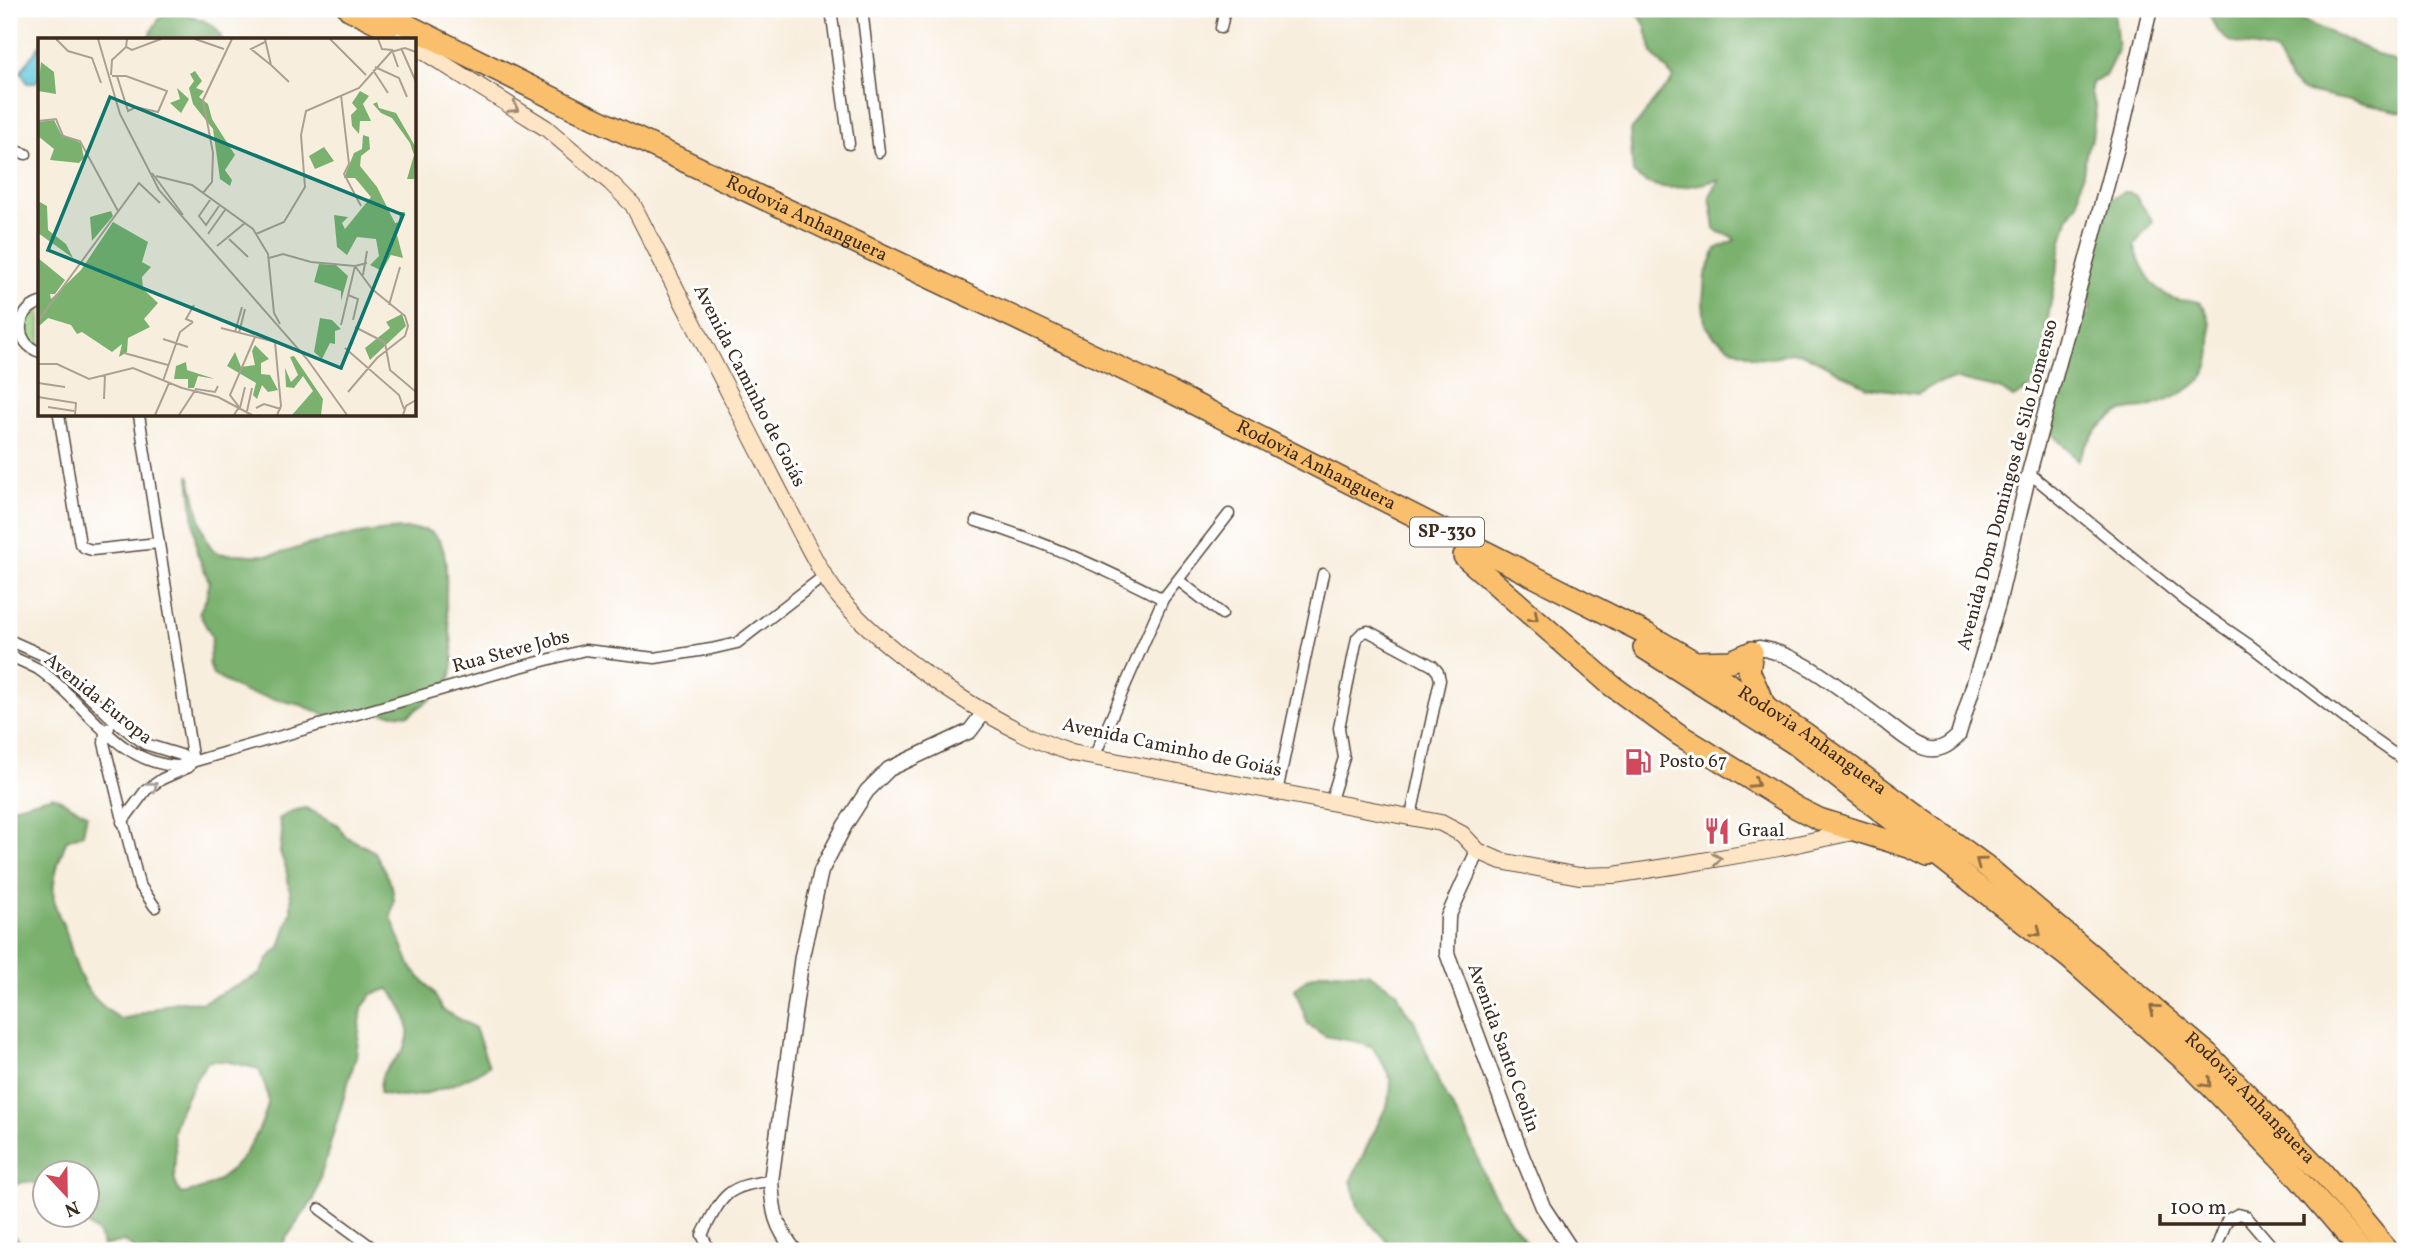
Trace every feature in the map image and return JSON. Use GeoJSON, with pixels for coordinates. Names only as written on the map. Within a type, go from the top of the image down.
{"type":"FeatureCollection","features":[{"type":"Feature","properties":{"kind":"highway","name":"Rodovia Anhanguera"},"geometry":{"type":"LineString","coordinates":[[349,9],[376,16],[1175,394],[1647,634],[1695,662],[1766,707],[1986,866],[2208,1054],[2314,1163],[2388,1251]]}},
{"type":"Feature","properties":{"kind":"highway","name":"Rodovia Anhanguera"},"geometry":{"type":"LineString","coordinates":[[376,16],[407,38]]}},
{"type":"Feature","properties":{"kind":"highway","name":"Rodovia Anhanguera"},"geometry":{"type":"LineString","coordinates":[[416,44],[1169,407],[1638,644],[1795,744],[2068,957],[2159,1036],[2289,1167],[2361,1251]]}},
{"type":"Feature","properties":{"kind":"highway"},"geometry":{"type":"LineString","coordinates":[[1464,556],[1611,685],[1655,718],[1797,808],[1819,819],[1912,848],[1966,876]]}},
{"type":"Feature","properties":{"kind":"highway"},"geometry":{"type":"LineString","coordinates":[[1695,662],[1731,661],[1752,652]]}},
{"type":"Feature","properties":{"kind":"highway"},"geometry":{"type":"LineString","coordinates":[[1752,652],[1749,671],[1766,707]]}},
{"type":"Feature","properties":{"kind":"main road"},"geometry":{"type":"LineString","coordinates":[[376,16],[403,38]]}},
{"type":"Feature","properties":{"kind":"main road","name":"Avenida Caminho de Goiás"},"geometry":{"type":"LineString","coordinates":[[416,44],[546,128],[633,205],[824,576],[844,604],[884,643],[985,711],[1053,747],[1441,823],[1462,834],[1478,851],[1501,860],[1579,876],[1614,875],[1779,848],[1860,831]]}},
{"type":"Feature","properties":{"kind":"street"},"geometry":{"type":"LineString","coordinates":[[831,9],[849,144]]}},
{"type":"Feature","properties":{"kind":"street"},"geometry":{"type":"LineString","coordinates":[[862,9],[879,152]]}},
{"type":"Feature","properties":{"kind":"street"},"geometry":{"type":"LineString","coordinates":[[1221,28],[1225,9]]}},
{"type":"Feature","properties":{"kind":"street","name":"Avenida Dom Domingos de Silo Lomenso"},"geometry":{"type":"LineString","coordinates":[[1752,652],[1759,648],[1767,649],[1789,658],[1926,748],[1939,749],[1950,745],[1958,736],[1994,618],[2029,473],[2112,167],[2150,9]]}},
{"type":"Feature","properties":{"kind":"street"},"geometry":{"type":"LineString","coordinates":[[9,149],[26,155]]}},
{"type":"Feature","properties":{"kind":"street"},"geometry":{"type":"LineString","coordinates":[[38,304],[29,308],[15,331],[28,346],[38,351]]}},
{"type":"Feature","properties":{"kind":"street"},"geometry":{"type":"LineString","coordinates":[[59,416],[80,544],[92,550],[158,543]]}},
{"type":"Feature","properties":{"kind":"street"},"geometry":{"type":"LineString","coordinates":[[122,822],[146,790],[162,779],[185,770],[193,762],[139,416]]}},
{"type":"Feature","properties":{"kind":"street"},"geometry":{"type":"LineString","coordinates":[[2029,473],[2187,602],[2406,762]]}},
{"type":"Feature","properties":{"kind":"street"},"geometry":{"type":"LineString","coordinates":[[1094,757],[1163,599],[1229,514]]}},
{"type":"Feature","properties":{"kind":"street"},"geometry":{"type":"LineString","coordinates":[[976,521],[1024,535],[1119,576],[1163,599]]}},
{"type":"Feature","properties":{"kind":"street"},"geometry":{"type":"LineString","coordinates":[[1277,792],[1324,574]]}},
{"type":"Feature","properties":{"kind":"street","name":"Rua Steve Jobs"},"geometry":{"type":"LineString","coordinates":[[193,762],[585,650],[655,657],[737,643],[824,576]]}},
{"type":"Feature","properties":{"kind":"street"},"geometry":{"type":"LineString","coordinates":[[1178,580],[1222,614]]}},
{"type":"Feature","properties":{"kind":"street"},"geometry":{"type":"LineString","coordinates":[[1331,800],[1344,758],[1339,728],[1357,638],[1368,631],[1433,666],[1440,680],[1411,816]]}},
{"type":"Feature","properties":{"kind":"street","name":"Avenida Europa"},"geometry":{"type":"LineString","coordinates":[[9,640],[47,657],[115,721],[145,744],[181,755],[193,762]]}},
{"type":"Feature","properties":{"kind":"street","name":"Avenida Europa"},"geometry":{"type":"LineString","coordinates":[[9,655],[38,669],[105,732],[140,758],[161,765],[178,766],[193,762]]}},
{"type":"Feature","properties":{"kind":"street"},"geometry":{"type":"LineString","coordinates":[[795,1251],[782,1236],[774,1215],[771,1181],[802,956],[821,871],[845,825],[867,791],[889,769],[970,731],[985,711]]}},
{"type":"Feature","properties":{"kind":"street"},"geometry":{"type":"LineString","coordinates":[[115,721],[105,732],[104,743],[139,884],[155,907]]}},
{"type":"Feature","properties":{"kind":"street","name":"Avenida Santo Ceolin"},"geometry":{"type":"LineString","coordinates":[[1478,851],[1448,917],[1447,953],[1543,1207],[1572,1251]]}},
{"type":"Feature","properties":{"kind":"street"},"geometry":{"type":"LineString","coordinates":[[710,1251],[702,1235],[716,1206],[736,1187],[771,1181]]}},
{"type":"Feature","properties":{"kind":"street"},"geometry":{"type":"LineString","coordinates":[[320,1209],[377,1251]]}},
{"type":"Feature","properties":{"kind":"street"},"geometry":{"type":"LineString","coordinates":[[2215,1251],[2227,1220],[2242,1214],[2276,1251]]}},
{"type":"Feature","properties":{"kind":"green space"},"geometry":{"type":"Polygon","coordinates":[[[1635,9],[2114,9],[2118,50],[2105,76],[2091,86],[2096,107],[2092,138],[2087,149],[2078,203],[2068,218],[2062,241],[2046,329],[2049,342],[2034,386],[2013,398],[2000,389],[1956,379],[1937,383],[1918,394],[1867,387],[1806,355],[1791,352],[1771,358],[1754,357],[1729,347],[1714,336],[1705,324],[1705,276],[1716,249],[1735,240],[1715,228],[1710,196],[1719,180],[1674,188],[1653,185],[1633,173],[1630,131],[1673,77],[1652,53],[1645,25],[1635,9]]]}},
{"type":"Feature","properties":{"kind":"green space"},"geometry":{"type":"Polygon","coordinates":[[[2222,9],[2278,9],[2406,67],[2406,113],[2303,91],[2290,80],[2276,52],[2235,43],[2221,34],[2209,14],[2222,9]]]}},
{"type":"Feature","properties":{"kind":"green space"},"geometry":{"type":"Polygon","coordinates":[[[170,11],[188,15],[209,23],[221,38],[149,38],[159,19],[170,11]]]}},
{"type":"Feature","properties":{"kind":"green space"},"geometry":{"type":"Polygon","coordinates":[[[2124,192],[2135,196],[2153,221],[2134,245],[2150,279],[2170,297],[2193,300],[2205,309],[2210,327],[2210,358],[2205,374],[2187,390],[2169,400],[2145,408],[2122,411],[2112,417],[2090,439],[2078,460],[2049,431],[2060,373],[2076,324],[2089,314],[2087,264],[2107,202],[2124,192]]]}},
{"type":"Feature","properties":{"kind":"green space"},"geometry":{"type":"Polygon","coordinates":[[[38,307],[38,348],[27,339],[25,318],[38,307]]]}},
{"type":"Feature","properties":{"kind":"green space"},"geometry":{"type":"Polygon","coordinates":[[[189,475],[207,541],[212,549],[220,554],[271,555],[349,536],[397,529],[424,530],[433,534],[440,541],[446,562],[446,605],[453,649],[453,667],[444,687],[409,715],[368,712],[328,716],[301,705],[244,692],[213,675],[209,663],[212,637],[199,613],[207,597],[209,581],[197,553],[189,475]]]}},
{"type":"Feature","properties":{"kind":"green space"},"geometry":{"type":"Polygon","coordinates":[[[53,796],[87,814],[83,834],[67,840],[61,855],[54,880],[55,904],[84,983],[98,1002],[121,1019],[181,1001],[201,1003],[260,974],[269,958],[280,947],[291,912],[286,868],[280,852],[282,833],[279,819],[292,811],[306,808],[337,824],[345,836],[375,852],[392,886],[394,900],[391,917],[411,967],[433,992],[443,1010],[475,1028],[489,1066],[458,1082],[424,1094],[402,1097],[380,1093],[384,1072],[407,1042],[408,1026],[399,1002],[389,989],[372,994],[362,1008],[356,1056],[314,1199],[284,1241],[284,1251],[137,1251],[124,1241],[103,1246],[99,1234],[91,1228],[102,1228],[102,1158],[32,1158],[32,1183],[19,1183],[9,1188],[9,808],[53,796]],[[209,1061],[193,1085],[174,1128],[174,1176],[181,1194],[208,1186],[239,1162],[260,1127],[268,1104],[259,1069],[225,1061],[209,1061]]]}},
{"type":"Feature","properties":{"kind":"green space"},"geometry":{"type":"Polygon","coordinates":[[[1322,972],[1368,973],[1397,992],[1404,1008],[1414,1020],[1440,1086],[1468,1134],[1487,1182],[1511,1222],[1535,1251],[1395,1251],[1359,1210],[1351,1180],[1388,1103],[1391,1087],[1389,1073],[1373,1048],[1358,1042],[1325,1036],[1308,1024],[1295,989],[1306,979],[1322,972]]]}},
{"type":"Feature","properties":{"kind":"green space"},"geometry":{"type":"Polygon","coordinates":[[[9,1225],[12,1233],[27,1251],[9,1251],[9,1225]]]}},
{"type":"Feature","properties":{"kind":"water"},"geometry":{"type":"Polygon","coordinates":[[[38,48],[38,79],[35,83],[27,83],[21,71],[38,48]]]}},
{"type":"Feature","properties":{"kind":"place","name":"Posto 67"},"geometry":{"type":"Point","coordinates":[1638,762]}},
{"type":"Feature","properties":{"kind":"place","name":"Graal"},"geometry":{"type":"Point","coordinates":[1717,831]}}]}
